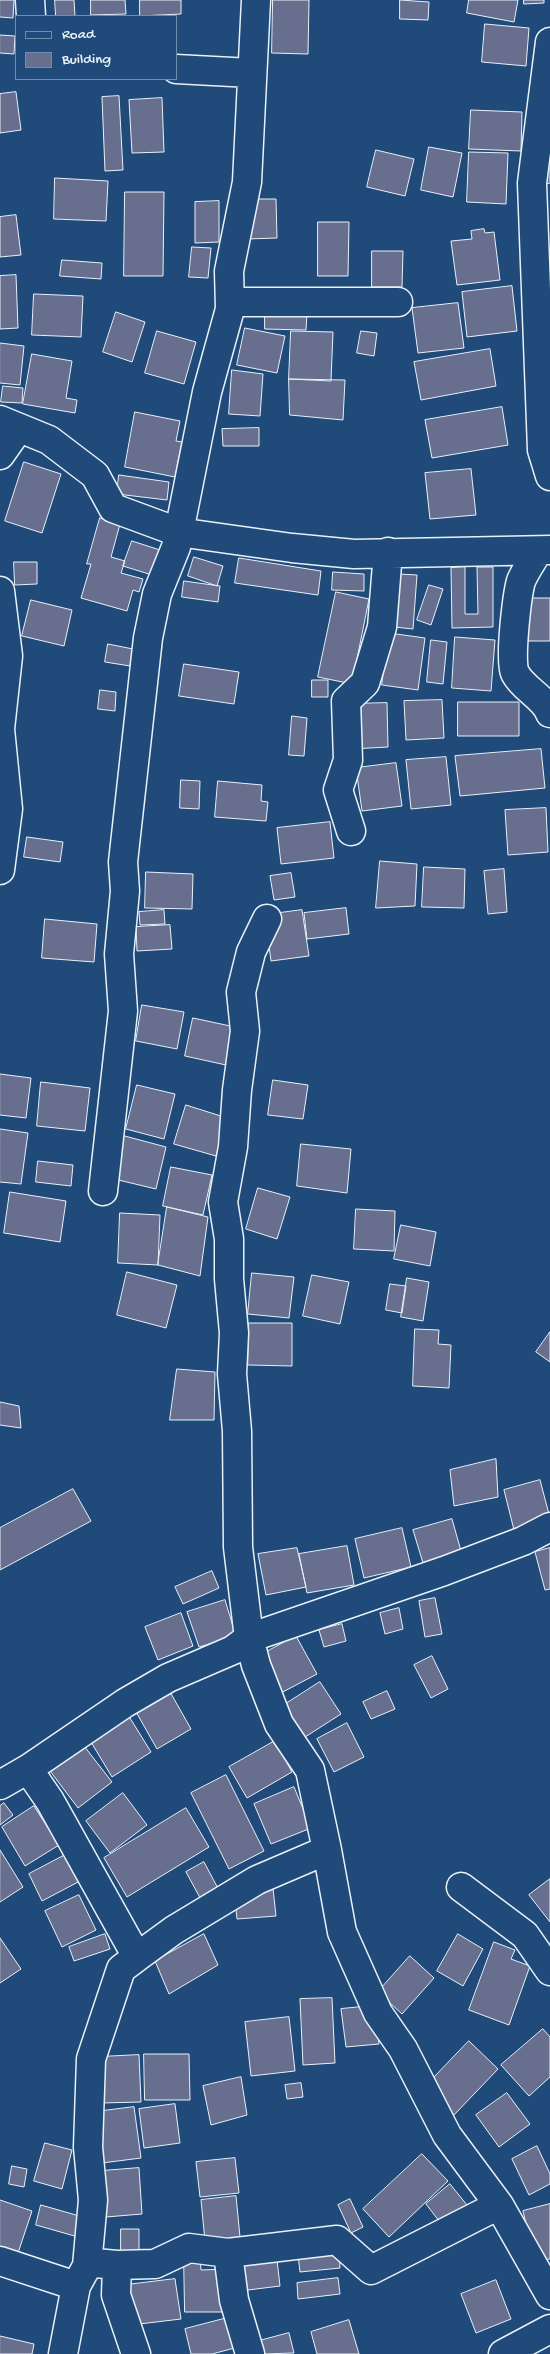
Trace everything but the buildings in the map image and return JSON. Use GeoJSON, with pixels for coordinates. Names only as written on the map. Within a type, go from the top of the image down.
{"type":"FeatureCollection","features":[{"type":"Feature","properties":{"kind":"street"},"geometry":{"type":"LineString","coordinates":[[30,0],[31,15]]}},
{"type":"Feature","properties":{"kind":"street"},"geometry":{"type":"LineString","coordinates":[[103,1191],[123,1011],[120,954],[125,891],[122,862],[148,638],[157,594],[176,547],[207,392],[224,337],[230,302],[229,271],[247,182],[256,0]]}},
{"type":"Feature","properties":{"kind":"street"},"geometry":{"type":"LineString","coordinates":[[550,42],[532,182],[542,450],[550,476]]}},
{"type":"Feature","properties":{"kind":"street"},"geometry":{"type":"LineString","coordinates":[[178,69],[251,73]]}},
{"type":"Feature","properties":{"kind":"street"},"geometry":{"type":"LineString","coordinates":[[230,302],[398,302]]}},
{"type":"Feature","properties":{"kind":"street"},"geometry":{"type":"LineString","coordinates":[[0,455],[9,424],[50,440],[94,475],[113,508],[178,532],[292,548],[354,554],[544,550]]}},
{"type":"Feature","properties":{"kind":"street"},"geometry":{"type":"LineString","coordinates":[[544,550],[521,581],[512,654],[513,671],[523,685],[548,707],[550,713]]}},
{"type":"Feature","properties":{"kind":"street"},"geometry":{"type":"LineString","coordinates":[[351,831],[338,790],[348,760],[346,701],[365,683],[382,628],[388,552]]}},
{"type":"Feature","properties":{"kind":"street"},"geometry":{"type":"LineString","coordinates":[[0,591],[8,656],[0,730],[8,809],[0,870]]}},
{"type":"Feature","properties":{"kind":"street"},"geometry":{"type":"LineString","coordinates":[[267,919],[251,952],[241,992],[245,1031],[237,1090],[233,1147],[223,1202],[229,1239],[234,1333],[232,1374],[237,1431],[238,1546],[243,1601],[249,1638],[256,1665],[280,1724],[310,1770],[342,1932],[378,2013],[403,2049],[447,2135],[499,2205],[550,2295]]}},
{"type":"Feature","properties":{"kind":"street"},"geometry":{"type":"LineString","coordinates":[[0,1785],[28,1769],[124,1703],[168,1678],[233,1650],[249,1638],[444,1571],[523,1541],[550,1527]]}},
{"type":"Feature","properties":{"kind":"street"},"geometry":{"type":"LineString","coordinates":[[28,1769],[50,1801],[137,1957]]}},
{"type":"Feature","properties":{"kind":"street"},"geometry":{"type":"LineString","coordinates":[[63,2354],[82,2276],[93,2200],[88,2147],[91,2059],[121,1969],[174,1930],[257,1880],[327,1850]]}},
{"type":"Feature","properties":{"kind":"street"},"geometry":{"type":"LineString","coordinates":[[461,1887],[525,1935],[550,1971]]}},
{"type":"Feature","properties":{"kind":"street"},"geometry":{"type":"LineString","coordinates":[[82,2276],[95,2263],[117,2265],[155,2264],[188,2248],[228,2253],[336,2240],[371,2270],[499,2205]]}},
{"type":"Feature","properties":{"kind":"street"},"geometry":{"type":"LineString","coordinates":[[228,2253],[234,2300],[250,2354]]}},
{"type":"Feature","properties":{"kind":"street"},"geometry":{"type":"LineString","coordinates":[[0,2261],[82,2276]]}},
{"type":"Feature","properties":{"kind":"street"},"geometry":{"type":"LineString","coordinates":[[117,2265],[116,2295],[136,2354]]}},
{"type":"Feature","properties":{"kind":"street"},"geometry":{"type":"LineString","coordinates":[[503,2354],[550,2329]]}}]}
